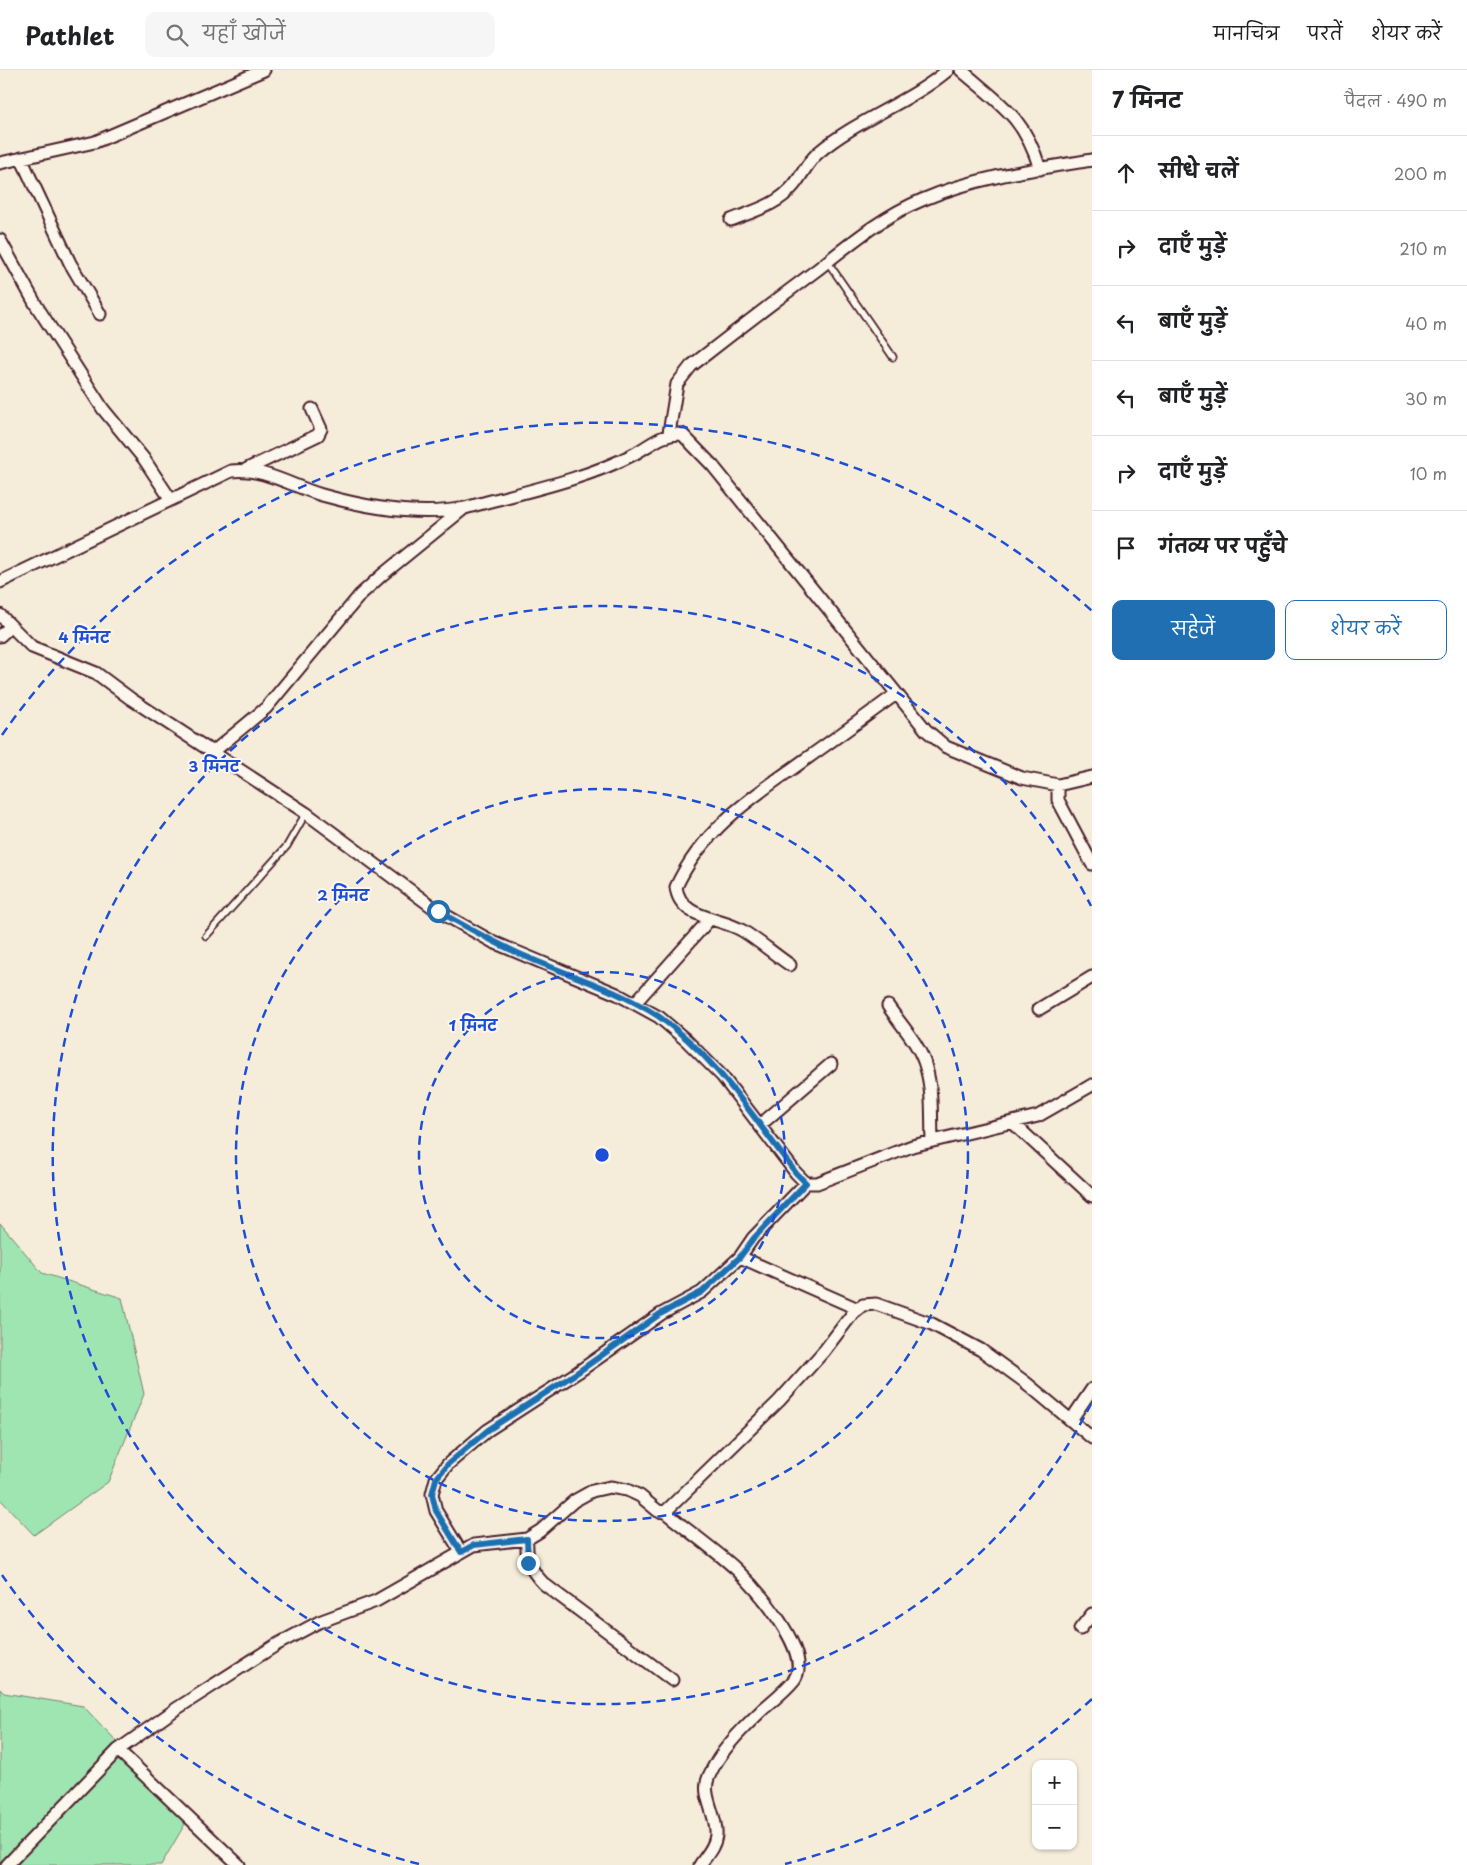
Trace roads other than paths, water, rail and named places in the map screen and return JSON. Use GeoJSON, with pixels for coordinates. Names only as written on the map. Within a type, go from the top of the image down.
{"type":"FeatureCollection","features":[{"type":"Feature","properties":{"kind":"street"},"geometry":{"type":"LineString","coordinates":[[0,163],[95,142],[264,70]]}},
{"type":"Feature","properties":{"kind":"street"},"geometry":{"type":"LineString","coordinates":[[731,220],[765,207],[782,197],[819,152],[853,129],[919,91],[948,70]]}},
{"type":"Feature","properties":{"kind":"street"},"geometry":{"type":"LineString","coordinates":[[961,70],[1006,108],[1021,125],[1033,145],[1040,169]]}},
{"type":"Feature","properties":{"kind":"street"},"geometry":{"type":"LineString","coordinates":[[22,158],[70,263],[100,314]]}},
{"type":"Feature","properties":{"kind":"street"},"geometry":{"type":"LineString","coordinates":[[669,433],[675,393],[682,375],[691,366],[863,234],[895,213],[923,200],[1004,175],[1092,160]]}},
{"type":"Feature","properties":{"kind":"street"},"geometry":{"type":"LineString","coordinates":[[0,240],[36,305],[103,409],[144,459],[172,500]]}},
{"type":"Feature","properties":{"kind":"street"},"geometry":{"type":"LineString","coordinates":[[0,582],[231,471],[247,469],[318,435],[321,429],[312,410]]}},
{"type":"Feature","properties":{"kind":"street"},"geometry":{"type":"LineString","coordinates":[[247,469],[322,495],[391,508],[441,513],[465,508],[606,466],[634,454],[669,433],[682,434],[713,466],[926,730],[946,747],[1022,778],[1058,785],[1092,777]]}},
{"type":"Feature","properties":{"kind":"street"},"geometry":{"type":"LineString","coordinates":[[213,752],[266,708],[360,595],[382,574],[465,508]]}},
{"type":"Feature","properties":{"kind":"street"},"geometry":{"type":"LineString","coordinates":[[0,616],[32,647],[96,673],[131,699],[306,813],[438,911],[494,942],[635,1003],[659,1017],[686,1040],[722,1076],[759,1126],[806,1183]]}},
{"type":"Feature","properties":{"kind":"street"},"geometry":{"type":"LineString","coordinates":[[0,636],[10,627]]}},
{"type":"Feature","properties":{"kind":"street"},"geometry":{"type":"LineString","coordinates":[[790,965],[741,930],[709,920],[681,903],[677,896],[676,887],[706,842],[725,819],[752,795],[896,694]]}},
{"type":"Feature","properties":{"kind":"street"},"geometry":{"type":"LineString","coordinates":[[1058,785],[1058,800],[1092,864]]}},
{"type":"Feature","properties":{"kind":"street"},"geometry":{"type":"LineString","coordinates":[[635,1003],[709,920]]}},
{"type":"Feature","properties":{"kind":"street"},"geometry":{"type":"LineString","coordinates":[[1039,1009],[1092,977]]}},
{"type":"Feature","properties":{"kind":"street"},"geometry":{"type":"LineString","coordinates":[[888,1006],[914,1044],[926,1066],[929,1084],[932,1141]]}},
{"type":"Feature","properties":{"kind":"street"},"geometry":{"type":"LineString","coordinates":[[759,1126],[831,1064]]}},
{"type":"Feature","properties":{"kind":"street"},"geometry":{"type":"LineString","coordinates":[[461,1552],[436,1511],[432,1494],[436,1479],[448,1464],[488,1430],[578,1372],[660,1314],[702,1292],[740,1257],[754,1238],[806,1183],[817,1183],[912,1146],[1038,1116],[1092,1085]]}},
{"type":"Feature","properties":{"kind":"street"},"geometry":{"type":"LineString","coordinates":[[1014,1123],[1092,1196]]}},
{"type":"Feature","properties":{"kind":"street"},"geometry":{"type":"LineString","coordinates":[[740,1257],[858,1309]]}},
{"type":"Feature","properties":{"kind":"street"},"geometry":{"type":"LineString","coordinates":[[665,1512],[779,1401],[863,1305],[876,1304],[932,1324],[982,1350],[1025,1382],[1092,1438]]}},
{"type":"Feature","properties":{"kind":"street"},"geometry":{"type":"LineString","coordinates":[[1072,1420],[1092,1389]]}},
{"type":"Feature","properties":{"kind":"street"},"geometry":{"type":"LineString","coordinates":[[7,1865],[118,1750],[176,1709],[276,1646],[319,1622],[376,1601],[474,1545],[527,1539],[540,1531],[574,1501],[592,1492],[610,1487],[627,1490],[640,1496],[658,1511],[665,1512],[735,1568],[784,1628],[796,1648],[798,1660],[795,1678],[743,1728],[721,1755],[708,1778],[707,1795],[715,1821],[716,1836],[713,1846],[700,1865]]}},
{"type":"Feature","properties":{"kind":"street"},"geometry":{"type":"LineString","coordinates":[[527,1539],[528,1563],[538,1579],[672,1680]]}},
{"type":"Feature","properties":{"kind":"street"},"geometry":{"type":"LineString","coordinates":[[1080,1629],[1092,1614]]}},
{"type":"Feature","properties":{"kind":"street"},"geometry":{"type":"LineString","coordinates":[[118,1750],[239,1865]]}},
{"type":"Feature","properties":{"kind":"lane"},"geometry":{"type":"LineString","coordinates":[[827,261],[894,357]]}},
{"type":"Feature","properties":{"kind":"lane"},"geometry":{"type":"LineString","coordinates":[[206,936],[287,846],[306,813]]}}]}
